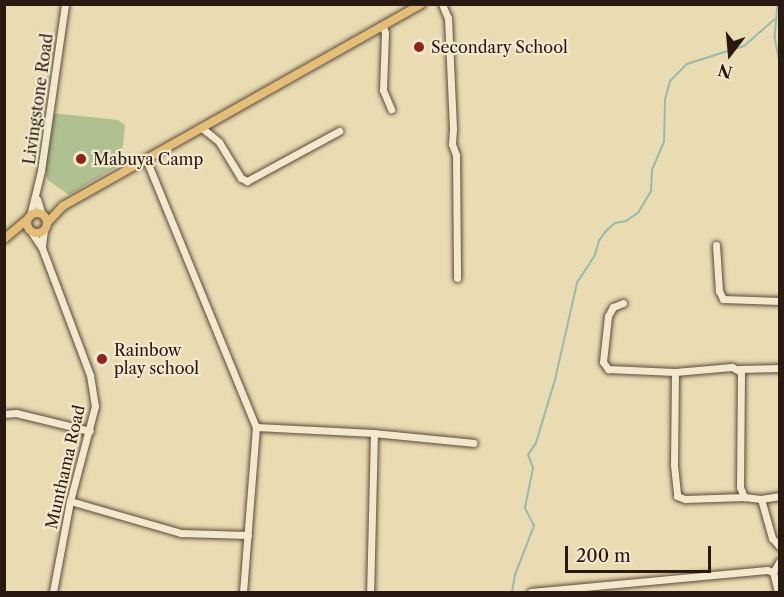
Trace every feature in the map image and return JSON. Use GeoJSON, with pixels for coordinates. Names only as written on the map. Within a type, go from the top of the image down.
{"type":"FeatureCollection","features":[{"type":"Feature","properties":{"kind":"main road"},"geometry":{"type":"LineString","coordinates":[[7,237],[29,218],[63,206],[422,4]]}},
{"type":"Feature","properties":{"kind":"main road"},"geometry":{"type":"LineString","coordinates":[[7,237],[32,233],[45,226],[63,206]]}},
{"type":"Feature","properties":{"kind":"main road"},"geometry":{"type":"LineString","coordinates":[[41,212],[47,217],[45,226]]}},
{"type":"Feature","properties":{"kind":"main road"},"geometry":{"type":"LineString","coordinates":[[29,218],[27,228],[32,233]]}},
{"type":"Feature","properties":{"kind":"street","name":"Livingstone Road"},"geometry":{"type":"LineString","coordinates":[[29,218],[37,197],[64,4]]}},
{"type":"Feature","properties":{"kind":"street"},"geometry":{"type":"LineString","coordinates":[[442,4],[448,18],[452,144],[456,155],[457,278]]}},
{"type":"Feature","properties":{"kind":"street"},"geometry":{"type":"LineString","coordinates":[[383,26],[385,33],[383,90],[391,109]]}},
{"type":"Feature","properties":{"kind":"street"},"geometry":{"type":"LineString","coordinates":[[202,128],[219,142],[242,178],[247,181],[339,131]]}},
{"type":"Feature","properties":{"kind":"street"},"geometry":{"type":"LineString","coordinates":[[147,159],[256,427],[243,592]]}},
{"type":"Feature","properties":{"kind":"street","name":"Livingstone Road"},"geometry":{"type":"LineString","coordinates":[[37,197],[41,212]]}},
{"type":"Feature","properties":{"kind":"street","name":"Munthama Road"},"geometry":{"type":"LineString","coordinates":[[42,248],[45,226]]}},
{"type":"Feature","properties":{"kind":"street","name":"Munthama Road"},"geometry":{"type":"LineString","coordinates":[[32,233],[42,248],[90,375],[95,406],[70,501],[53,592]]}},
{"type":"Feature","properties":{"kind":"street"},"geometry":{"type":"LineString","coordinates":[[716,245],[719,291],[723,299],[780,301]]}},
{"type":"Feature","properties":{"kind":"street"},"geometry":{"type":"LineString","coordinates":[[623,303],[613,307],[608,316],[605,366],[612,371],[675,372],[732,367],[739,369],[780,368]]}},
{"type":"Feature","properties":{"kind":"street"},"geometry":{"type":"LineString","coordinates":[[739,369],[743,381],[740,487],[744,496]]}},
{"type":"Feature","properties":{"kind":"street"},"geometry":{"type":"LineString","coordinates":[[675,372],[675,492],[685,499],[744,496],[761,499],[780,496]]}},
{"type":"Feature","properties":{"kind":"street"},"geometry":{"type":"LineString","coordinates":[[4,414],[16,413],[90,432]]}},
{"type":"Feature","properties":{"kind":"street"},"geometry":{"type":"LineString","coordinates":[[256,427],[474,443]]}},
{"type":"Feature","properties":{"kind":"street"},"geometry":{"type":"LineString","coordinates":[[370,592],[374,434]]}},
{"type":"Feature","properties":{"kind":"street"},"geometry":{"type":"LineString","coordinates":[[761,499],[772,538],[780,547]]}},
{"type":"Feature","properties":{"kind":"street"},"geometry":{"type":"LineString","coordinates":[[70,501],[181,533],[248,535]]}},
{"type":"Feature","properties":{"kind":"street"},"geometry":{"type":"LineString","coordinates":[[778,592],[773,572],[780,561]]}},
{"type":"Feature","properties":{"kind":"street"},"geometry":{"type":"LineString","coordinates":[[531,592],[756,571],[770,570],[773,572]]}},
{"type":"Feature","properties":{"kind":"green space"},"geometry":{"type":"Polygon","coordinates":[[[52,113],[118,120],[125,125],[121,164],[69,195],[48,180],[45,171],[52,113]]]}},
{"type":"Feature","properties":{"kind":"waterway"},"geometry":{"type":"LineString","coordinates":[[778,4],[775,37],[780,62]]}},
{"type":"Feature","properties":{"kind":"waterway"},"geometry":{"type":"LineString","coordinates":[[512,592],[515,575],[534,526],[525,508],[533,468],[528,455],[536,443],[555,380],[577,283],[595,255],[599,241],[605,232],[615,223],[626,221],[638,213],[651,191],[652,170],[664,142],[665,100],[670,81],[687,64],[744,46],[774,20]]}},
{"type":"Feature","properties":{"kind":"place","name":"Secondary School"},"geometry":{"type":"Point","coordinates":[419,47]}},
{"type":"Feature","properties":{"kind":"place","name":"Mabuya Camp"},"geometry":{"type":"Point","coordinates":[81,159]}},
{"type":"Feature","properties":{"kind":"place","name":"Rainbow play school"},"geometry":{"type":"Point","coordinates":[102,359]}}]}
